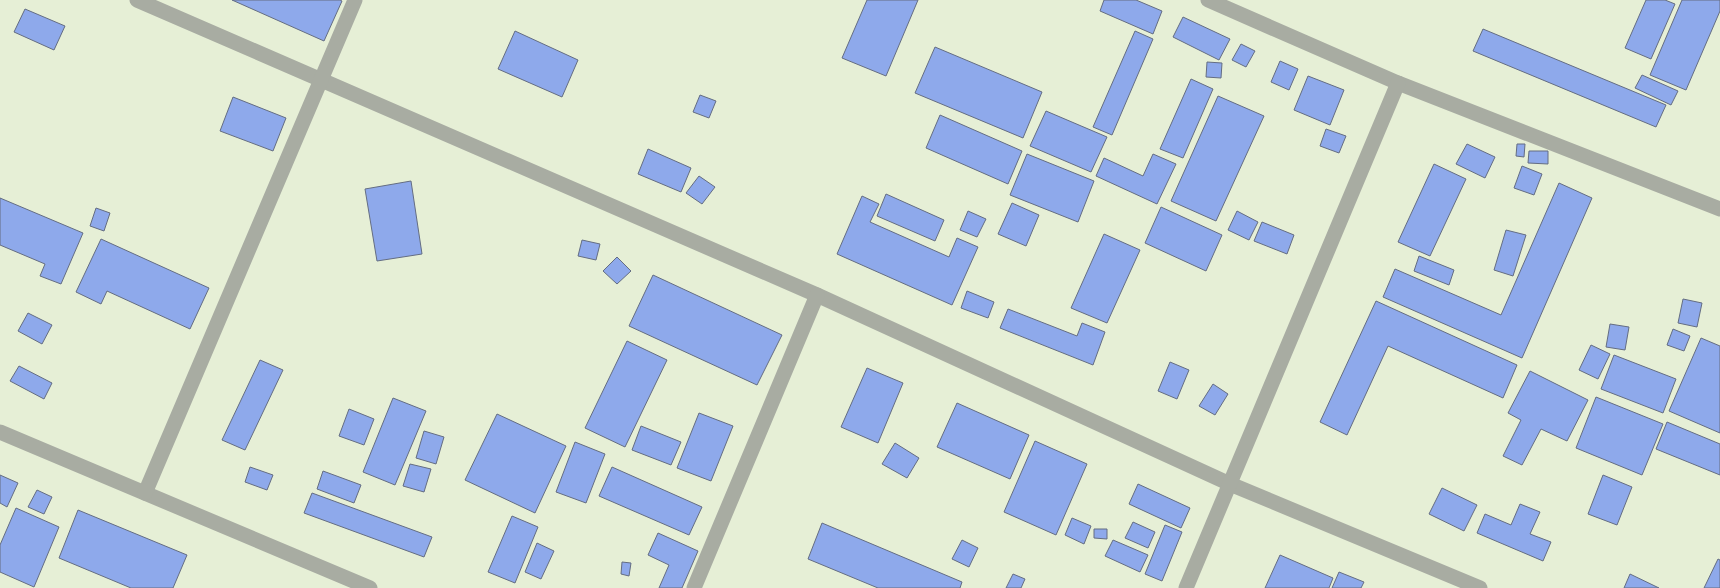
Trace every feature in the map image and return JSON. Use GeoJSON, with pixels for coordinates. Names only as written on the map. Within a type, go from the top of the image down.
{"type":"FeatureCollection","features":[{"type":"Feature","properties":{"kind":"street"},"geometry":{"type":"LineString","coordinates":[[137,0],[817,295],[1230,484],[1480,588]]}},
{"type":"Feature","properties":{"kind":"street"},"geometry":{"type":"LineString","coordinates":[[145,494],[355,0]]}},
{"type":"Feature","properties":{"kind":"street"},"geometry":{"type":"LineString","coordinates":[[1208,0],[1398,83],[1720,209]]}},
{"type":"Feature","properties":{"kind":"street"},"geometry":{"type":"LineString","coordinates":[[1186,588],[1398,83]]}},
{"type":"Feature","properties":{"kind":"street"},"geometry":{"type":"LineString","coordinates":[[694,588],[817,295]]}},
{"type":"Feature","properties":{"kind":"street"},"geometry":{"type":"LineString","coordinates":[[0,432],[370,588]]}},
{"type":"Feature","properties":{"kind":"building"},"geometry":{"type":"Polygon","coordinates":[[[232,0],[340,0],[342,1],[324,41],[232,0]]]}},
{"type":"Feature","properties":{"kind":"building"},"geometry":{"type":"Polygon","coordinates":[[[867,0],[918,0],[886,76],[842,58],[867,0]]]}},
{"type":"Feature","properties":{"kind":"building"},"geometry":{"type":"Polygon","coordinates":[[[1104,0],[1136,0],[1162,11],[1153,34],[1100,11],[1104,0]]]}},
{"type":"Feature","properties":{"kind":"building"},"geometry":{"type":"Polygon","coordinates":[[[1646,0],[1665,0],[1675,4],[1651,59],[1625,48],[1646,0]]]}},
{"type":"Feature","properties":{"kind":"building"},"geometry":{"type":"Polygon","coordinates":[[[1682,0],[1720,0],[1720,11],[1686,90],[1650,75],[1682,0]]]}},
{"type":"Feature","properties":{"kind":"building"},"geometry":{"type":"Polygon","coordinates":[[[25,9],[65,26],[54,50],[14,32],[25,9]]]}},
{"type":"Feature","properties":{"kind":"building"},"geometry":{"type":"Polygon","coordinates":[[[1183,17],[1230,39],[1219,60],[1173,37],[1183,17]]]}},
{"type":"Feature","properties":{"kind":"building"},"geometry":{"type":"Polygon","coordinates":[[[1483,29],[1666,105],[1656,127],[1473,51],[1483,29]]]}},
{"type":"Feature","properties":{"kind":"building"},"geometry":{"type":"Polygon","coordinates":[[[515,31],[578,60],[562,97],[498,69],[515,31]]]}},
{"type":"Feature","properties":{"kind":"building"},"geometry":{"type":"Polygon","coordinates":[[[1135,31],[1153,39],[1112,135],[1093,127],[1135,31]]]}},
{"type":"Feature","properties":{"kind":"building"},"geometry":{"type":"Polygon","coordinates":[[[1241,44],[1255,51],[1246,67],[1232,60],[1241,44]]]}},
{"type":"Feature","properties":{"kind":"building"},"geometry":{"type":"Polygon","coordinates":[[[935,47],[1042,92],[1023,138],[915,93],[935,47]]]}},
{"type":"Feature","properties":{"kind":"building"},"geometry":{"type":"Polygon","coordinates":[[[1280,61],[1298,69],[1289,90],[1271,82],[1280,61]]]}},
{"type":"Feature","properties":{"kind":"building"},"geometry":{"type":"Polygon","coordinates":[[[1207,62],[1222,63],[1221,78],[1206,77],[1207,62]]]}},
{"type":"Feature","properties":{"kind":"building"},"geometry":{"type":"Polygon","coordinates":[[[1642,75],[1678,91],[1671,105],[1635,88],[1642,75]]]}},
{"type":"Feature","properties":{"kind":"building"},"geometry":{"type":"Polygon","coordinates":[[[1308,76],[1344,90],[1330,125],[1294,110],[1308,76]]]}},
{"type":"Feature","properties":{"kind":"building"},"geometry":{"type":"Polygon","coordinates":[[[1191,79],[1213,89],[1183,158],[1160,149],[1191,79]]]}},
{"type":"Feature","properties":{"kind":"building"},"geometry":{"type":"Polygon","coordinates":[[[700,95],[716,101],[709,118],[693,112],[700,95]]]}},
{"type":"Feature","properties":{"kind":"building"},"geometry":{"type":"Polygon","coordinates":[[[1218,96],[1264,116],[1216,221],[1171,201],[1218,96]]]}},
{"type":"Feature","properties":{"kind":"building"},"geometry":{"type":"Polygon","coordinates":[[[233,97],[286,118],[273,151],[220,131],[233,97]]]}},
{"type":"Feature","properties":{"kind":"building"},"geometry":{"type":"Polygon","coordinates":[[[1046,111],[1107,137],[1091,172],[1030,146],[1046,111]]]}},
{"type":"Feature","properties":{"kind":"building"},"geometry":{"type":"Polygon","coordinates":[[[940,115],[1022,151],[1008,184],[926,148],[940,115]]]}},
{"type":"Feature","properties":{"kind":"building"},"geometry":{"type":"Polygon","coordinates":[[[1326,129],[1346,136],[1339,153],[1320,146],[1326,129]]]}},
{"type":"Feature","properties":{"kind":"building"},"geometry":{"type":"Polygon","coordinates":[[[1467,144],[1495,157],[1485,178],[1456,164],[1467,144]]]}},
{"type":"Feature","properties":{"kind":"building"},"geometry":{"type":"Polygon","coordinates":[[[1517,144],[1525,144],[1524,157],[1516,156],[1517,144]]]}},
{"type":"Feature","properties":{"kind":"building"},"geometry":{"type":"Polygon","coordinates":[[[648,149],[691,168],[681,192],[638,174],[648,149]]]}},
{"type":"Feature","properties":{"kind":"building"},"geometry":{"type":"Polygon","coordinates":[[[1529,151],[1548,151],[1548,164],[1528,163],[1529,151]]]}},
{"type":"Feature","properties":{"kind":"building"},"geometry":{"type":"Polygon","coordinates":[[[1027,154],[1094,181],[1078,222],[1010,195],[1027,154]]]}},
{"type":"Feature","properties":{"kind":"building"},"geometry":{"type":"Polygon","coordinates":[[[1153,154],[1176,164],[1157,204],[1096,176],[1104,158],[1143,176],[1153,154]]]}},
{"type":"Feature","properties":{"kind":"building"},"geometry":{"type":"Polygon","coordinates":[[[1434,164],[1466,179],[1430,256],[1398,242],[1434,164]]]}},
{"type":"Feature","properties":{"kind":"building"},"geometry":{"type":"Polygon","coordinates":[[[1522,166],[1542,174],[1534,195],[1514,188],[1522,166]]]}},
{"type":"Feature","properties":{"kind":"building"},"geometry":{"type":"Polygon","coordinates":[[[699,176],[715,187],[702,204],[686,193],[699,176]]]}},
{"type":"Feature","properties":{"kind":"building"},"geometry":{"type":"Polygon","coordinates":[[[411,181],[422,254],[377,261],[365,189],[411,181]]]}},
{"type":"Feature","properties":{"kind":"building"},"geometry":{"type":"Polygon","coordinates":[[[1559,183],[1592,198],[1522,358],[1383,297],[1395,269],[1501,315],[1559,183]]]}},
{"type":"Feature","properties":{"kind":"building"},"geometry":{"type":"Polygon","coordinates":[[[886,194],[944,220],[935,241],[877,216],[886,194]]]}},
{"type":"Feature","properties":{"kind":"building"},"geometry":{"type":"Polygon","coordinates":[[[862,196],[879,204],[870,222],[949,257],[957,238],[978,247],[952,305],[837,254],[862,196]]]}},
{"type":"Feature","properties":{"kind":"building"},"geometry":{"type":"Polygon","coordinates":[[[0,198],[83,233],[61,284],[40,276],[45,264],[0,245],[0,198]]]}},
{"type":"Feature","properties":{"kind":"building"},"geometry":{"type":"Polygon","coordinates":[[[1012,203],[1039,215],[1026,246],[998,234],[1012,203]]]}},
{"type":"Feature","properties":{"kind":"building"},"geometry":{"type":"Polygon","coordinates":[[[1161,207],[1222,235],[1206,271],[1145,243],[1161,207]]]}},
{"type":"Feature","properties":{"kind":"building"},"geometry":{"type":"Polygon","coordinates":[[[96,208],[110,213],[104,231],[90,226],[96,208]]]}},
{"type":"Feature","properties":{"kind":"building"},"geometry":{"type":"Polygon","coordinates":[[[968,211],[986,219],[977,237],[960,230],[968,211]]]}},
{"type":"Feature","properties":{"kind":"building"},"geometry":{"type":"Polygon","coordinates":[[[1237,211],[1258,222],[1249,240],[1228,230],[1237,211]]]}},
{"type":"Feature","properties":{"kind":"building"},"geometry":{"type":"Polygon","coordinates":[[[1262,222],[1294,235],[1287,254],[1254,241],[1262,222]]]}},
{"type":"Feature","properties":{"kind":"building"},"geometry":{"type":"Polygon","coordinates":[[[1506,230],[1526,235],[1513,276],[1494,270],[1506,230]]]}},
{"type":"Feature","properties":{"kind":"building"},"geometry":{"type":"Polygon","coordinates":[[[1104,234],[1140,250],[1107,323],[1071,308],[1104,234]]]}},
{"type":"Feature","properties":{"kind":"building"},"geometry":{"type":"Polygon","coordinates":[[[101,239],[209,288],[190,329],[107,291],[101,304],[76,292],[101,239]]]}},
{"type":"Feature","properties":{"kind":"building"},"geometry":{"type":"Polygon","coordinates":[[[582,240],[600,244],[596,260],[578,256],[582,240]]]}},
{"type":"Feature","properties":{"kind":"building"},"geometry":{"type":"Polygon","coordinates":[[[1419,256],[1454,270],[1449,285],[1414,271],[1419,256]]]}},
{"type":"Feature","properties":{"kind":"building"},"geometry":{"type":"Polygon","coordinates":[[[617,257],[631,271],[617,284],[603,271],[617,257]]]}},
{"type":"Feature","properties":{"kind":"building"},"geometry":{"type":"Polygon","coordinates":[[[653,275],[782,335],[757,385],[629,326],[653,275]]]}},
{"type":"Feature","properties":{"kind":"building"},"geometry":{"type":"Polygon","coordinates":[[[967,291],[994,302],[988,318],[961,308],[967,291]]]}},
{"type":"Feature","properties":{"kind":"building"},"geometry":{"type":"Polygon","coordinates":[[[1683,299],[1702,303],[1697,327],[1678,323],[1683,299]]]}},
{"type":"Feature","properties":{"kind":"building"},"geometry":{"type":"Polygon","coordinates":[[[1376,301],[1517,365],[1503,398],[1388,346],[1347,435],[1320,422],[1376,301]]]}},
{"type":"Feature","properties":{"kind":"building"},"geometry":{"type":"Polygon","coordinates":[[[1008,309],[1077,336],[1082,323],[1105,332],[1093,365],[1000,328],[1008,309]]]}},
{"type":"Feature","properties":{"kind":"building"},"geometry":{"type":"Polygon","coordinates":[[[28,313],[52,325],[42,344],[18,331],[28,313]]]}},
{"type":"Feature","properties":{"kind":"building"},"geometry":{"type":"Polygon","coordinates":[[[1610,324],[1629,327],[1625,350],[1606,347],[1610,324]]]}},
{"type":"Feature","properties":{"kind":"building"},"geometry":{"type":"Polygon","coordinates":[[[1673,329],[1690,336],[1684,351],[1667,345],[1673,329]]]}},
{"type":"Feature","properties":{"kind":"building"},"geometry":{"type":"Polygon","coordinates":[[[1701,338],[1720,346],[1720,433],[1669,411],[1701,338]]]}},
{"type":"Feature","properties":{"kind":"building"},"geometry":{"type":"Polygon","coordinates":[[[627,341],[667,360],[625,447],[585,428],[627,341]]]}},
{"type":"Feature","properties":{"kind":"building"},"geometry":{"type":"Polygon","coordinates":[[[1591,345],[1610,354],[1598,379],[1579,370],[1591,345]]]}},
{"type":"Feature","properties":{"kind":"building"},"geometry":{"type":"Polygon","coordinates":[[[1614,355],[1676,379],[1663,413],[1601,389],[1614,355]]]}},
{"type":"Feature","properties":{"kind":"building"},"geometry":{"type":"Polygon","coordinates":[[[260,360],[283,370],[245,450],[222,440],[260,360]]]}},
{"type":"Feature","properties":{"kind":"building"},"geometry":{"type":"Polygon","coordinates":[[[1170,362],[1189,370],[1177,399],[1158,391],[1170,362]]]}},
{"type":"Feature","properties":{"kind":"building"},"geometry":{"type":"Polygon","coordinates":[[[19,366],[52,383],[44,399],[10,381],[19,366]]]}},
{"type":"Feature","properties":{"kind":"building"},"geometry":{"type":"Polygon","coordinates":[[[867,368],[903,383],[878,443],[841,427],[867,368]]]}},
{"type":"Feature","properties":{"kind":"building"},"geometry":{"type":"Polygon","coordinates":[[[1530,371],[1588,400],[1567,441],[1541,429],[1522,465],[1503,456],[1521,420],[1508,413],[1530,371]]]}},
{"type":"Feature","properties":{"kind":"building"},"geometry":{"type":"Polygon","coordinates":[[[1213,384],[1228,394],[1215,415],[1199,406],[1213,384]]]}},
{"type":"Feature","properties":{"kind":"building"},"geometry":{"type":"Polygon","coordinates":[[[1596,397],[1663,424],[1642,475],[1576,448],[1596,397]]]}},
{"type":"Feature","properties":{"kind":"building"},"geometry":{"type":"Polygon","coordinates":[[[393,398],[426,411],[395,485],[363,472],[393,398]]]}},
{"type":"Feature","properties":{"kind":"building"},"geometry":{"type":"Polygon","coordinates":[[[957,403],[1029,435],[1010,479],[937,447],[957,403]]]}},
{"type":"Feature","properties":{"kind":"building"},"geometry":{"type":"Polygon","coordinates":[[[349,409],[374,419],[364,445],[339,436],[349,409]]]}},
{"type":"Feature","properties":{"kind":"building"},"geometry":{"type":"Polygon","coordinates":[[[699,413],[733,426],[711,481],[677,468],[699,413]]]}},
{"type":"Feature","properties":{"kind":"building"},"geometry":{"type":"Polygon","coordinates":[[[497,414],[566,446],[535,513],[465,480],[497,414]]]}},
{"type":"Feature","properties":{"kind":"building"},"geometry":{"type":"Polygon","coordinates":[[[1667,422],[1720,444],[1720,475],[1656,449],[1667,422]]]}},
{"type":"Feature","properties":{"kind":"building"},"geometry":{"type":"Polygon","coordinates":[[[641,426],[681,442],[671,465],[632,450],[641,426]]]}},
{"type":"Feature","properties":{"kind":"building"},"geometry":{"type":"Polygon","coordinates":[[[424,431],[444,437],[436,464],[416,458],[424,431]]]}},
{"type":"Feature","properties":{"kind":"building"},"geometry":{"type":"Polygon","coordinates":[[[1035,441],[1087,464],[1056,535],[1004,512],[1035,441]]]}},
{"type":"Feature","properties":{"kind":"building"},"geometry":{"type":"Polygon","coordinates":[[[575,442],[605,454],[586,503],[556,492],[575,442]]]}},
{"type":"Feature","properties":{"kind":"building"},"geometry":{"type":"Polygon","coordinates":[[[895,443],[919,458],[907,478],[882,464],[895,443]]]}},
{"type":"Feature","properties":{"kind":"building"},"geometry":{"type":"Polygon","coordinates":[[[410,464],[431,469],[424,492],[403,486],[410,464]]]}},
{"type":"Feature","properties":{"kind":"building"},"geometry":{"type":"Polygon","coordinates":[[[250,467],[273,475],[267,490],[245,482],[250,467]]]}},
{"type":"Feature","properties":{"kind":"building"},"geometry":{"type":"Polygon","coordinates":[[[612,467],[702,507],[689,535],[599,496],[612,467]]]}},
{"type":"Feature","properties":{"kind":"building"},"geometry":{"type":"Polygon","coordinates":[[[323,471],[361,485],[354,503],[317,489],[323,471]]]}},
{"type":"Feature","properties":{"kind":"building"},"geometry":{"type":"Polygon","coordinates":[[[0,475],[18,483],[7,507],[0,503],[0,475]]]}},
{"type":"Feature","properties":{"kind":"building"},"geometry":{"type":"Polygon","coordinates":[[[1603,475],[1632,487],[1617,525],[1588,514],[1603,475]]]}},
{"type":"Feature","properties":{"kind":"building"},"geometry":{"type":"Polygon","coordinates":[[[1138,484],[1190,508],[1181,528],[1129,504],[1138,484]]]}},
{"type":"Feature","properties":{"kind":"building"},"geometry":{"type":"Polygon","coordinates":[[[1442,488],[1477,505],[1464,531],[1429,514],[1442,488]]]}},
{"type":"Feature","properties":{"kind":"building"},"geometry":{"type":"Polygon","coordinates":[[[37,490],[52,497],[44,514],[28,507],[37,490]]]}},
{"type":"Feature","properties":{"kind":"building"},"geometry":{"type":"Polygon","coordinates":[[[312,493],[432,537],[424,557],[304,513],[312,493]]]}},
{"type":"Feature","properties":{"kind":"building"},"geometry":{"type":"Polygon","coordinates":[[[1520,504],[1540,512],[1530,534],[1551,542],[1543,561],[1477,533],[1485,514],[1511,525],[1520,504]]]}},
{"type":"Feature","properties":{"kind":"building"},"geometry":{"type":"Polygon","coordinates":[[[16,508],[59,527],[34,587],[0,572],[0,545],[16,508]]]}},
{"type":"Feature","properties":{"kind":"building"},"geometry":{"type":"Polygon","coordinates":[[[78,510],[187,555],[173,588],[131,588],[59,558],[78,510]]]}},
{"type":"Feature","properties":{"kind":"building"},"geometry":{"type":"Polygon","coordinates":[[[512,516],[538,527],[515,583],[488,572],[512,516]]]}},
{"type":"Feature","properties":{"kind":"building"},"geometry":{"type":"Polygon","coordinates":[[[1072,518],[1091,526],[1084,544],[1065,535],[1072,518]]]}},
{"type":"Feature","properties":{"kind":"building"},"geometry":{"type":"Polygon","coordinates":[[[1133,522],[1155,532],[1148,548],[1125,538],[1133,522]]]}},
{"type":"Feature","properties":{"kind":"building"},"geometry":{"type":"Polygon","coordinates":[[[822,523],[962,582],[960,588],[878,588],[808,559],[822,523]]]}},
{"type":"Feature","properties":{"kind":"building"},"geometry":{"type":"Polygon","coordinates":[[[1165,525],[1182,532],[1162,581],[1145,574],[1165,525]]]}},
{"type":"Feature","properties":{"kind":"building"},"geometry":{"type":"Polygon","coordinates":[[[1094,529],[1107,529],[1107,539],[1094,538],[1094,529]]]}},
{"type":"Feature","properties":{"kind":"building"},"geometry":{"type":"Polygon","coordinates":[[[658,533],[698,551],[682,588],[659,588],[669,565],[648,555],[658,533]]]}},
{"type":"Feature","properties":{"kind":"building"},"geometry":{"type":"Polygon","coordinates":[[[962,540],[978,548],[969,567],[952,559],[962,540]]]}},
{"type":"Feature","properties":{"kind":"building"},"geometry":{"type":"Polygon","coordinates":[[[1113,540],[1148,555],[1140,572],[1105,556],[1113,540]]]}},
{"type":"Feature","properties":{"kind":"building"},"geometry":{"type":"Polygon","coordinates":[[[537,543],[554,551],[541,579],[525,572],[537,543]]]}},
{"type":"Feature","properties":{"kind":"building"},"geometry":{"type":"Polygon","coordinates":[[[1280,555],[1333,578],[1329,588],[1265,588],[1280,555]]]}},
{"type":"Feature","properties":{"kind":"building"},"geometry":{"type":"Polygon","coordinates":[[[1718,559],[1720,560],[1720,588],[1704,588],[1718,559]]]}},
{"type":"Feature","properties":{"kind":"building"},"geometry":{"type":"Polygon","coordinates":[[[622,562],[631,563],[629,576],[621,574],[622,562]]]}},
{"type":"Feature","properties":{"kind":"building"},"geometry":{"type":"Polygon","coordinates":[[[1339,572],[1364,582],[1361,588],[1332,588],[1339,572]]]}},
{"type":"Feature","properties":{"kind":"building"},"geometry":{"type":"Polygon","coordinates":[[[1013,574],[1025,579],[1021,588],[1006,588],[1013,574]]]}},
{"type":"Feature","properties":{"kind":"building"},"geometry":{"type":"Polygon","coordinates":[[[1630,574],[1659,588],[1624,588],[1630,574]]]}}]}
